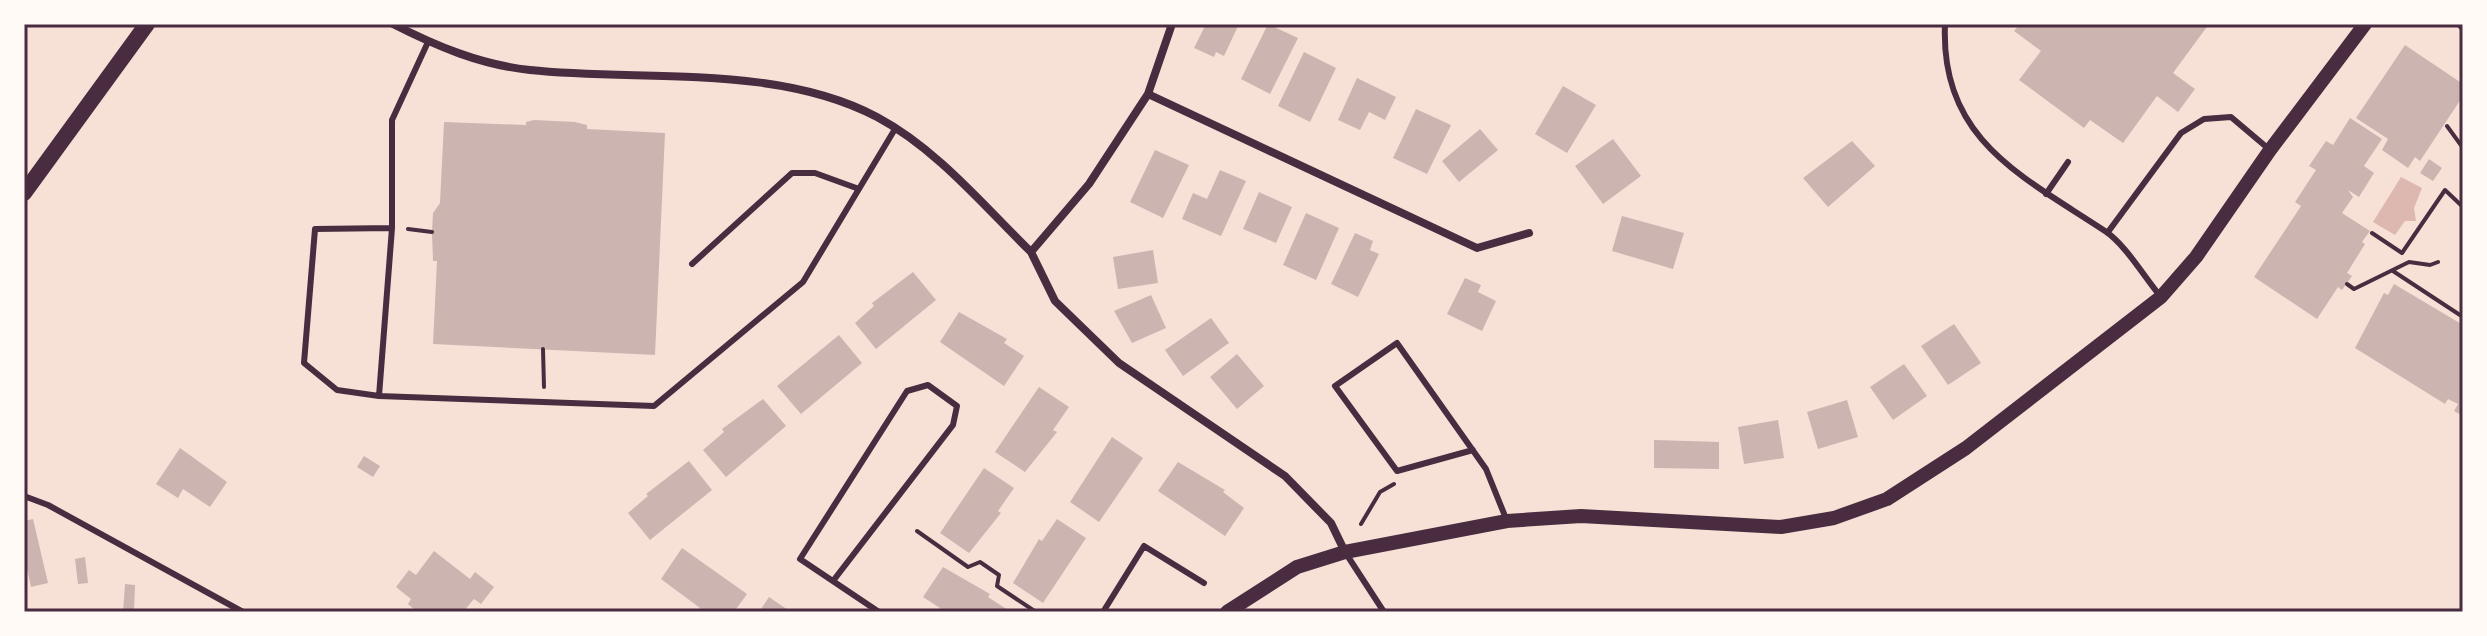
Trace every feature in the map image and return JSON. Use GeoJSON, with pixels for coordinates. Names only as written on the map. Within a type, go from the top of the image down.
{"type":"FeatureCollection","features":[{"type":"Feature","properties":{"kind":"main road"},"geometry":{"type":"LineString","coordinates":[[24,193],[147,24]]}},
{"type":"Feature","properties":{"kind":"street"},"geometry":{"type":"LineString","coordinates":[[393,24],[454,53],[527,70],[710,78],[793,87],[876,116],[932,154],[1031,252],[1055,301],[1119,363],[1285,476],[1331,523],[1345,552]]}},
{"type":"Feature","properties":{"kind":"street"},"geometry":{"type":"LineString","coordinates":[[1031,252],[1089,184],[1148,94],[1172,24]]}},
{"type":"Feature","properties":{"kind":"street"},"geometry":{"type":"LineString","coordinates":[[1227,612],[1297,567],[1345,552],[1507,521],[1604,517],[1781,527],[1834,518],[1887,499],[1966,448],[2161,297],[2196,257],[2270,150],[2365,24]]}},
{"type":"Feature","properties":{"kind":"street"},"geometry":{"type":"LineString","coordinates":[[1148,94],[1477,248],[1529,233]]}},
{"type":"Feature","properties":{"kind":"lane"},"geometry":{"type":"LineString","coordinates":[[1945,24],[1947,54],[1959,107],[1993,152],[2046,194],[2108,232],[2161,297]]}},
{"type":"Feature","properties":{"kind":"lane"},"geometry":{"type":"LineString","coordinates":[[2459,24],[2463,29]]}},
{"type":"Feature","properties":{"kind":"lane"},"geometry":{"type":"LineString","coordinates":[[379,396],[392,228],[392,120],[428,42]]}},
{"type":"Feature","properties":{"kind":"lane"},"geometry":{"type":"LineString","coordinates":[[2108,232],[2181,133],[2204,119],[2231,117],[2270,150]]}},
{"type":"Feature","properties":{"kind":"lane"},"geometry":{"type":"LineString","coordinates":[[392,228],[315,229],[304,363],[337,390],[379,396],[654,406],[803,282],[895,129]]}},
{"type":"Feature","properties":{"kind":"lane"},"geometry":{"type":"LineString","coordinates":[[2046,194],[2068,162]]}},
{"type":"Feature","properties":{"kind":"lane"},"geometry":{"type":"LineString","coordinates":[[692,264],[792,173],[815,173],[859,189]]}},
{"type":"Feature","properties":{"kind":"lane"},"geometry":{"type":"LineString","coordinates":[[1473,450],[1397,471],[1335,386],[1397,343],[1473,450],[1486,469],[1507,521]]}},
{"type":"Feature","properties":{"kind":"lane"},"geometry":{"type":"LineString","coordinates":[[833,581],[953,425],[957,406],[928,385],[907,391],[800,559],[879,612]]}},
{"type":"Feature","properties":{"kind":"lane"},"geometry":{"type":"LineString","coordinates":[[24,496],[48,505],[243,612]]}},
{"type":"Feature","properties":{"kind":"lane"},"geometry":{"type":"LineString","coordinates":[[1103,612],[1144,546],[1204,583]]}},
{"type":"Feature","properties":{"kind":"lane"},"geometry":{"type":"LineString","coordinates":[[1345,552],[1384,612]]}},
{"type":"Feature","properties":{"kind":"path"},"geometry":{"type":"LineString","coordinates":[[2447,126],[2463,148]]}},
{"type":"Feature","properties":{"kind":"path"},"geometry":{"type":"LineString","coordinates":[[2372,233],[2402,253],[2445,190],[2463,207]]}},
{"type":"Feature","properties":{"kind":"path"},"geometry":{"type":"LineString","coordinates":[[405,229],[432,232]]}},
{"type":"Feature","properties":{"kind":"path"},"geometry":{"type":"LineString","coordinates":[[2347,284],[2354,289],[2409,262],[2430,265],[2438,262]]}},
{"type":"Feature","properties":{"kind":"path"},"geometry":{"type":"LineString","coordinates":[[2393,271],[2463,317]]}},
{"type":"Feature","properties":{"kind":"path"},"geometry":{"type":"LineString","coordinates":[[543,349],[545,367]]}},
{"type":"Feature","properties":{"kind":"path"},"geometry":{"type":"LineString","coordinates":[[1361,524],[1380,492],[1398,482]]}},
{"type":"Feature","properties":{"kind":"path"},"geometry":{"type":"LineString","coordinates":[[917,531],[968,567],[980,562],[999,575],[997,586],[1036,612]]}},
{"type":"Feature","properties":{"kind":"shaded area"},"geometry":{"type":"Polygon","coordinates":[[[2401,177],[2422,188],[2414,208],[2416,221],[2405,221],[2395,235],[2373,222],[2401,177]]]}},
{"type":"Feature","properties":{"kind":"building"},"geometry":{"type":"Polygon","coordinates":[[[1206,24],[1239,24],[1224,56],[1216,52],[1214,57],[1194,48],[1206,24]]]}},
{"type":"Feature","properties":{"kind":"building"},"geometry":{"type":"Polygon","coordinates":[[[1268,24],[1298,38],[1270,94],[1241,79],[1268,24]]]}},
{"type":"Feature","properties":{"kind":"building"},"geometry":{"type":"Polygon","coordinates":[[[2020,24],[2209,24],[2173,73],[2195,89],[2178,112],[2157,96],[2123,143],[2090,120],[2084,128],[2019,80],[2041,51],[2014,31],[2020,24]]]}},
{"type":"Feature","properties":{"kind":"building"},"geometry":{"type":"Polygon","coordinates":[[[2405,45],[2463,84],[2463,96],[2420,161],[2415,157],[2408,168],[2382,150],[2388,139],[2356,118],[2405,45]]]}},
{"type":"Feature","properties":{"kind":"building"},"geometry":{"type":"Polygon","coordinates":[[[1304,52],[1336,68],[1310,122],[1278,106],[1304,52]]]}},
{"type":"Feature","properties":{"kind":"building"},"geometry":{"type":"Polygon","coordinates":[[[1357,78],[1396,97],[1385,120],[1369,112],[1360,130],[1338,120],[1357,78]]]}},
{"type":"Feature","properties":{"kind":"building"},"geometry":{"type":"Polygon","coordinates":[[[1563,86],[1596,105],[1567,153],[1535,134],[1563,86]]]}},
{"type":"Feature","properties":{"kind":"building"},"geometry":{"type":"Polygon","coordinates":[[[1416,109],[1451,125],[1427,174],[1393,158],[1416,109]]]}},
{"type":"Feature","properties":{"kind":"building"},"geometry":{"type":"Polygon","coordinates":[[[2350,118],[2382,139],[2364,166],[2374,173],[2359,197],[2348,190],[2353,197],[2342,213],[2370,231],[2347,273],[2352,276],[2342,290],[2338,287],[2317,319],[2254,277],[2301,206],[2295,202],[2316,170],[2309,166],[2326,141],[2333,145],[2350,118]]]}},
{"type":"Feature","properties":{"kind":"building"},"geometry":{"type":"Polygon","coordinates":[[[444,122],[526,125],[526,122],[575,122],[587,125],[587,129],[665,133],[655,355],[433,344],[437,261],[433,261],[432,232],[433,213],[440,203],[444,122]]]}},
{"type":"Feature","properties":{"kind":"building"},"geometry":{"type":"Polygon","coordinates":[[[1480,129],[1498,150],[1459,182],[1442,161],[1480,129]]]}},
{"type":"Feature","properties":{"kind":"building"},"geometry":{"type":"Polygon","coordinates":[[[1613,139],[1641,176],[1603,204],[1575,166],[1613,139]]]}},
{"type":"Feature","properties":{"kind":"building"},"geometry":{"type":"Polygon","coordinates":[[[1852,141],[1875,166],[1828,207],[1803,178],[1852,141]]]}},
{"type":"Feature","properties":{"kind":"building"},"geometry":{"type":"Polygon","coordinates":[[[1155,150],[1189,165],[1163,218],[1130,202],[1155,150]]]}},
{"type":"Feature","properties":{"kind":"building"},"geometry":{"type":"Polygon","coordinates":[[[2429,159],[2442,168],[2433,181],[2420,173],[2429,159]]]}},
{"type":"Feature","properties":{"kind":"building"},"geometry":{"type":"Polygon","coordinates":[[[1220,170],[1246,181],[1221,236],[1182,219],[1193,193],[1207,199],[1220,170]]]}},
{"type":"Feature","properties":{"kind":"building"},"geometry":{"type":"Polygon","coordinates":[[[1259,192],[1292,207],[1276,243],[1243,229],[1259,192]]]}},
{"type":"Feature","properties":{"kind":"building"},"geometry":{"type":"Polygon","coordinates":[[[1306,213],[1339,228],[1316,280],[1283,265],[1306,213]]]}},
{"type":"Feature","properties":{"kind":"building"},"geometry":{"type":"Polygon","coordinates":[[[1622,216],[1684,233],[1673,269],[1612,251],[1622,216]]]}},
{"type":"Feature","properties":{"kind":"building"},"geometry":{"type":"Polygon","coordinates":[[[1355,233],[1373,241],[1370,250],[1379,254],[1358,297],[1331,284],[1355,233]]]}},
{"type":"Feature","properties":{"kind":"building"},"geometry":{"type":"Polygon","coordinates":[[[1153,250],[1158,283],[1118,289],[1113,257],[1153,250]]]}},
{"type":"Feature","properties":{"kind":"building"},"geometry":{"type":"Polygon","coordinates":[[[913,272],[936,300],[876,349],[855,323],[874,306],[872,303],[913,272]]]}},
{"type":"Feature","properties":{"kind":"building"},"geometry":{"type":"Polygon","coordinates":[[[1465,278],[1481,285],[1478,292],[1496,301],[1482,331],[1447,314],[1465,278]]]}},
{"type":"Feature","properties":{"kind":"building"},"geometry":{"type":"Polygon","coordinates":[[[2394,284],[2463,325],[2463,416],[2454,411],[2458,404],[2448,399],[2445,404],[2355,348],[2384,293],[2388,295],[2394,284]]]}},
{"type":"Feature","properties":{"kind":"building"},"geometry":{"type":"Polygon","coordinates":[[[1151,295],[1166,328],[1132,343],[1114,311],[1151,295]]]}},
{"type":"Feature","properties":{"kind":"building"},"geometry":{"type":"Polygon","coordinates":[[[959,312],[1007,339],[1004,343],[1024,356],[1004,386],[940,342],[959,312]]]}},
{"type":"Feature","properties":{"kind":"building"},"geometry":{"type":"Polygon","coordinates":[[[1211,318],[1229,343],[1183,376],[1165,350],[1211,318]]]}},
{"type":"Feature","properties":{"kind":"building"},"geometry":{"type":"Polygon","coordinates":[[[1954,324],[1981,363],[1948,385],[1921,346],[1954,324]]]}},
{"type":"Feature","properties":{"kind":"building"},"geometry":{"type":"Polygon","coordinates":[[[839,335],[862,363],[801,414],[777,386],[839,335]]]}},
{"type":"Feature","properties":{"kind":"building"},"geometry":{"type":"Polygon","coordinates":[[[1237,354],[1264,386],[1237,409],[1210,377],[1237,354]]]}},
{"type":"Feature","properties":{"kind":"building"},"geometry":{"type":"Polygon","coordinates":[[[1904,364],[1927,396],[1893,420],[1870,387],[1904,364]]]}},
{"type":"Feature","properties":{"kind":"building"},"geometry":{"type":"Polygon","coordinates":[[[1039,387],[1069,407],[1053,430],[1057,432],[1025,472],[995,452],[1039,387]]]}},
{"type":"Feature","properties":{"kind":"building"},"geometry":{"type":"Polygon","coordinates":[[[763,399],[786,426],[726,477],[703,450],[724,432],[722,429],[763,399]]]}},
{"type":"Feature","properties":{"kind":"building"},"geometry":{"type":"Polygon","coordinates":[[[1847,400],[1858,437],[1818,449],[1807,412],[1847,400]]]}},
{"type":"Feature","properties":{"kind":"building"},"geometry":{"type":"Polygon","coordinates":[[[1778,420],[1784,458],[1744,464],[1738,427],[1778,420]]]}},
{"type":"Feature","properties":{"kind":"building"},"geometry":{"type":"Polygon","coordinates":[[[1112,437],[1143,458],[1099,522],[1070,502],[1112,437]]]}},
{"type":"Feature","properties":{"kind":"building"},"geometry":{"type":"Polygon","coordinates":[[[1654,440],[1719,442],[1719,469],[1654,468],[1654,440]]]}},
{"type":"Feature","properties":{"kind":"building"},"geometry":{"type":"Polygon","coordinates":[[[180,448],[227,482],[210,507],[183,489],[178,498],[156,484],[180,448]]]}},
{"type":"Feature","properties":{"kind":"building"},"geometry":{"type":"Polygon","coordinates":[[[364,456],[380,466],[373,477],[357,467],[364,456]]]}},
{"type":"Feature","properties":{"kind":"building"},"geometry":{"type":"Polygon","coordinates":[[[689,461],[712,490],[650,540],[628,513],[648,496],[646,494],[689,461]]]}},
{"type":"Feature","properties":{"kind":"building"},"geometry":{"type":"Polygon","coordinates":[[[1178,462],[1225,490],[1223,492],[1244,508],[1225,536],[1158,491],[1178,462]]]}},
{"type":"Feature","properties":{"kind":"building"},"geometry":{"type":"Polygon","coordinates":[[[984,468],[1014,488],[998,511],[1001,513],[969,553],[940,533],[984,468]]]}},
{"type":"Feature","properties":{"kind":"building"},"geometry":{"type":"Polygon","coordinates":[[[33,519],[48,583],[31,587],[24,554],[24,521],[33,519]]]}},
{"type":"Feature","properties":{"kind":"building"},"geometry":{"type":"Polygon","coordinates":[[[1057,519],[1086,538],[1043,603],[1013,583],[1039,539],[1042,541],[1057,519]]]}},
{"type":"Feature","properties":{"kind":"building"},"geometry":{"type":"Polygon","coordinates":[[[682,548],[747,594],[734,612],[704,611],[661,579],[682,548]]]}},
{"type":"Feature","properties":{"kind":"building"},"geometry":{"type":"Polygon","coordinates":[[[434,551],[470,579],[475,572],[494,587],[481,604],[474,599],[463,612],[417,612],[408,604],[411,599],[396,587],[409,570],[416,575],[434,551]]]}},
{"type":"Feature","properties":{"kind":"building"},"geometry":{"type":"Polygon","coordinates":[[[85,557],[88,583],[78,584],[75,559],[85,557]]]}},
{"type":"Feature","properties":{"kind":"building"},"geometry":{"type":"Polygon","coordinates":[[[943,567],[990,594],[988,597],[1011,612],[946,612],[923,597],[943,567]]]}},
{"type":"Feature","properties":{"kind":"building"},"geometry":{"type":"Polygon","coordinates":[[[125,584],[135,585],[134,612],[123,612],[125,584]]]}},
{"type":"Feature","properties":{"kind":"building"},"geometry":{"type":"Polygon","coordinates":[[[769,597],[791,612],[759,612],[769,597]]]}}]}
